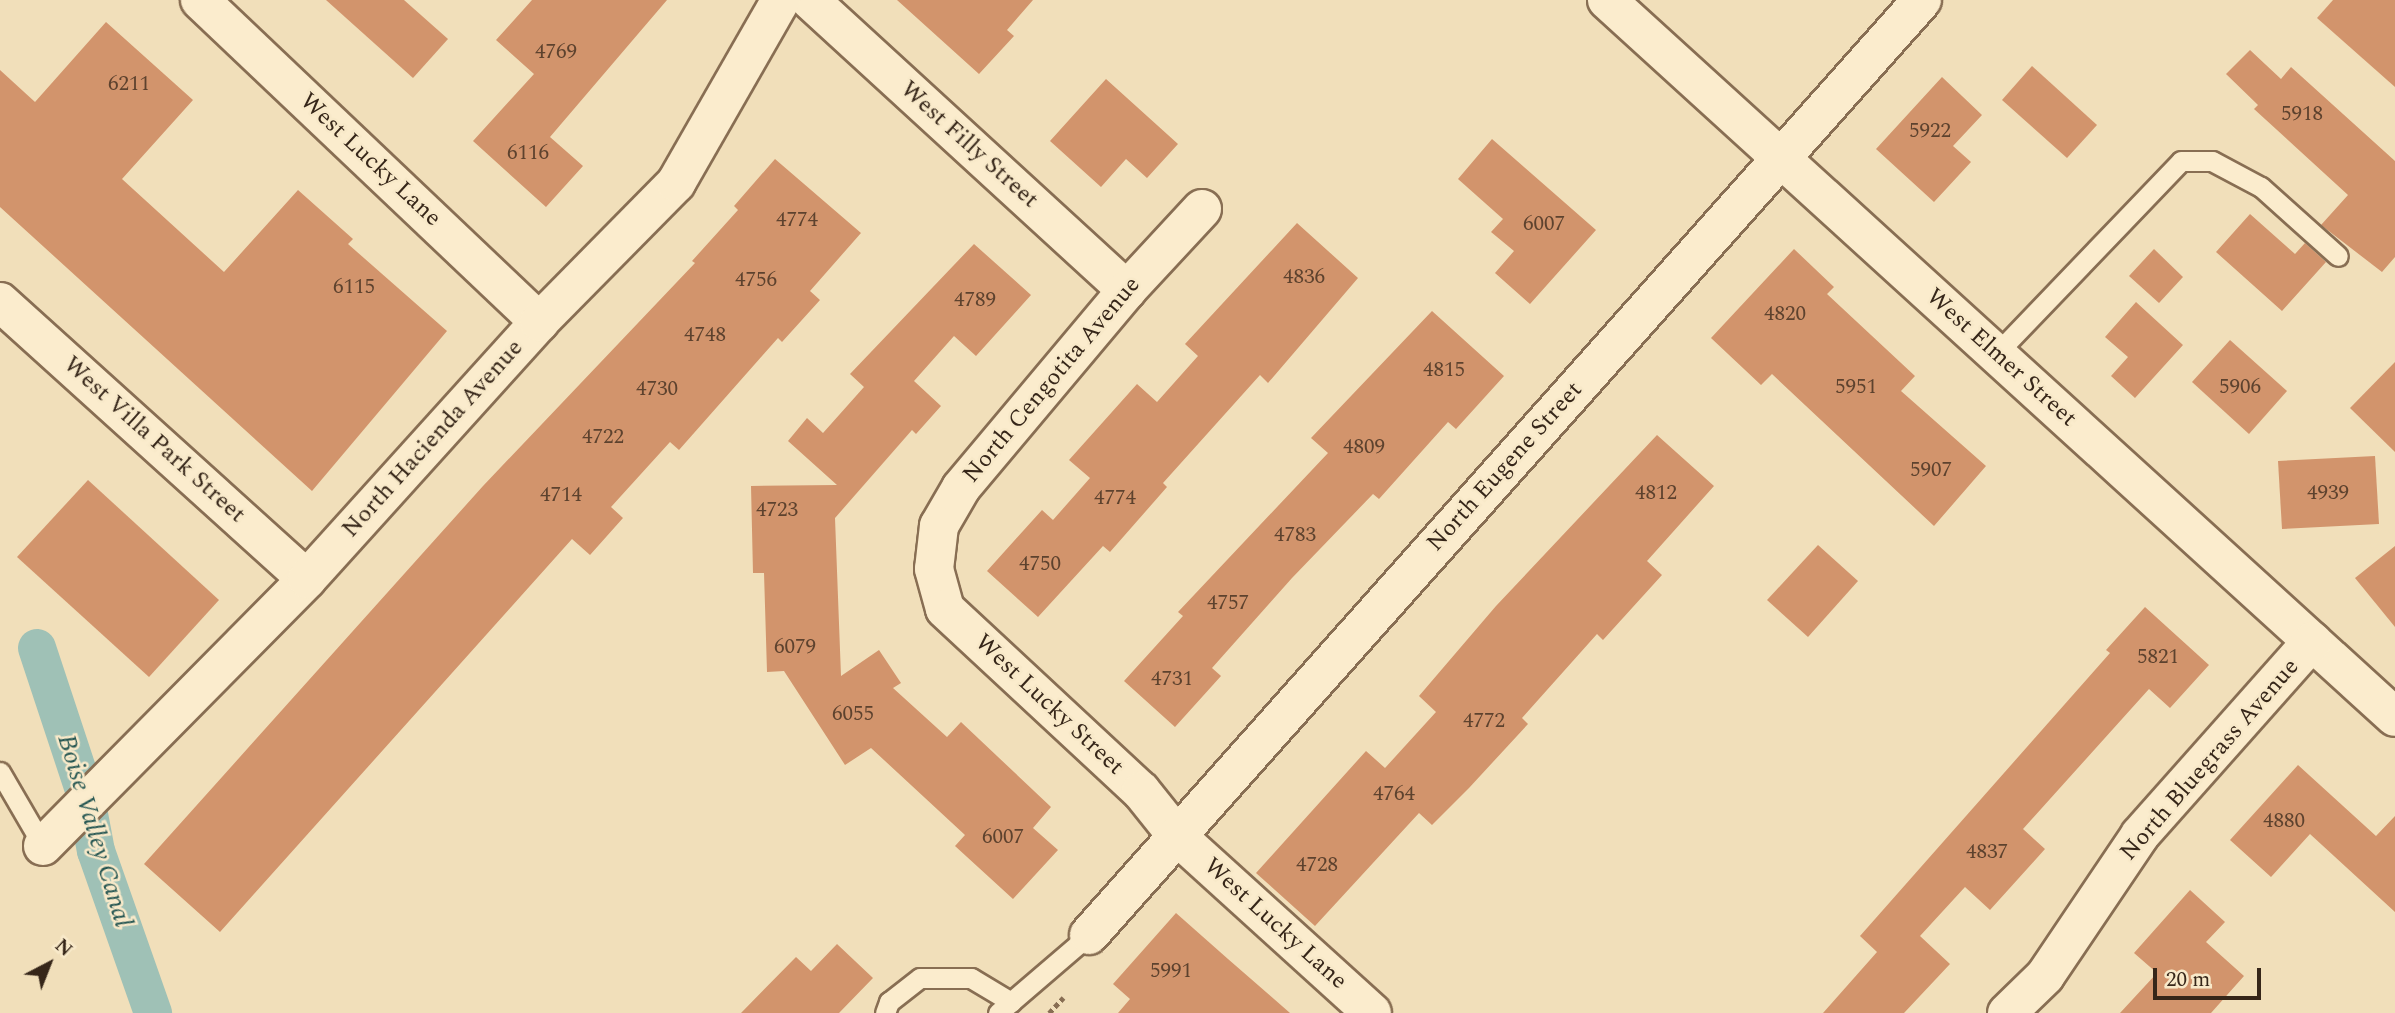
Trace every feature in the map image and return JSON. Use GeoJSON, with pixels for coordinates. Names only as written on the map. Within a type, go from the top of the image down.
{"type":"FeatureCollection","features":[{"type":"Feature","properties":{"kind":"street","name":"West Lucky Lane"},"geometry":{"type":"LineString","coordinates":[[200,0],[539,322]]}},
{"type":"Feature","properties":{"kind":"street","name":"North Hacienda Avenue"},"geometry":{"type":"LineString","coordinates":[[43,846],[307,579],[539,322],[676,183],[781,0]]}},
{"type":"Feature","properties":{"kind":"street","name":"West Filly Street"},"geometry":{"type":"LineString","coordinates":[[810,0],[1127,290]]}},
{"type":"Feature","properties":{"kind":"street","name":"West Elmer Street"},"geometry":{"type":"LineString","coordinates":[[1607,0],[2395,716]]}},
{"type":"Feature","properties":{"kind":"street","name":"North Eugene Street"},"geometry":{"type":"LineString","coordinates":[[1088,935],[1922,0]]}},
{"type":"Feature","properties":{"kind":"street","name":"North Cengotita Avenue"},"geometry":{"type":"LineString","coordinates":[[934,569],[939,526],[961,488],[1127,290],[1202,209]]}},
{"type":"Feature","properties":{"kind":"street","name":"West Villa Park Street"},"geometry":{"type":"LineString","coordinates":[[0,302],[307,579]]}},
{"type":"Feature","properties":{"kind":"street","name":"West Lucky Street"},"geometry":{"type":"LineString","coordinates":[[934,569],[945,609],[1141,791],[1177,836]]}},
{"type":"Feature","properties":{"kind":"street","name":"North Bluegrass Avenue"},"geometry":{"type":"LineString","coordinates":[[2007,1013],[2045,976],[2140,835],[2312,641]]}},
{"type":"Feature","properties":{"kind":"street","name":"West Lucky Lane"},"geometry":{"type":"LineString","coordinates":[[1177,836],[1372,1013]]}},
{"type":"Feature","properties":{"kind":"lane"},"geometry":{"type":"LineString","coordinates":[[1996,354],[2181,161],[2212,161],[2261,187],[2338,256]]}},
{"type":"Feature","properties":{"kind":"lane"},"geometry":{"type":"LineString","coordinates":[[0,772],[43,846]]}},
{"type":"Feature","properties":{"kind":"lane"},"geometry":{"type":"LineString","coordinates":[[885,1013],[889,1002],[920,978],[971,978],[1005,1007],[1088,935]]}},
{"type":"Feature","properties":{"kind":"path"},"geometry":{"type":"LineString","coordinates":[[1049,1013],[1063,998]]}},
{"type":"Feature","properties":{"kind":"building"},"geometry":{"type":"Polygon","coordinates":[[[326,0],[404,0],[448,39],[413,78],[326,0]]]}},
{"type":"Feature","properties":{"kind":"building"},"geometry":{"type":"Polygon","coordinates":[[[532,0],[667,0],[550,137],[583,166],[546,207],[473,141],[534,74],[496,40],[532,0]]]}},
{"type":"Feature","properties":{"kind":"building"},"geometry":{"type":"Polygon","coordinates":[[[897,0],[1033,0],[1007,30],[1014,36],[979,74],[897,0]]]}},
{"type":"Feature","properties":{"kind":"building"},"geometry":{"type":"Polygon","coordinates":[[[2333,0],[2395,0],[2395,87],[2317,18],[2333,0]]]}},
{"type":"Feature","properties":{"kind":"building"},"geometry":{"type":"Polygon","coordinates":[[[106,22],[193,100],[122,179],[224,272],[298,190],[353,239],[348,244],[447,331],[312,491],[0,207],[0,70],[35,102],[106,22]]]}},
{"type":"Feature","properties":{"kind":"building"},"geometry":{"type":"Polygon","coordinates":[[[2250,50],[2281,79],[2291,67],[2395,161],[2395,257],[2382,272],[2321,225],[2348,195],[2254,109],[2258,105],[2226,74],[2250,50]]]}},
{"type":"Feature","properties":{"kind":"building"},"geometry":{"type":"Polygon","coordinates":[[[2032,66],[2097,125],[2067,158],[2002,100],[2032,66]]]}},
{"type":"Feature","properties":{"kind":"building"},"geometry":{"type":"Polygon","coordinates":[[[1942,77],[1982,115],[1953,146],[1971,162],[1934,202],[1876,149],[1942,77]]]}},
{"type":"Feature","properties":{"kind":"building"},"geometry":{"type":"Polygon","coordinates":[[[1106,79],[1178,144],[1147,178],[1126,159],[1101,187],[1050,141],[1106,79]]]}},
{"type":"Feature","properties":{"kind":"building"},"geometry":{"type":"Polygon","coordinates":[[[1492,139],[1596,230],[1530,304],[1495,273],[1514,251],[1491,232],[1503,219],[1458,179],[1492,139]]]}},
{"type":"Feature","properties":{"kind":"building"},"geometry":{"type":"Polygon","coordinates":[[[775,159],[861,233],[810,291],[820,300],[782,342],[778,338],[679,450],[670,442],[611,507],[623,518],[590,555],[572,539],[220,932],[144,864],[483,486],[695,263],[692,261],[738,210],[734,206],[775,159]]]}},
{"type":"Feature","properties":{"kind":"building"},"geometry":{"type":"Polygon","coordinates":[[[2250,214],[2295,254],[2305,243],[2326,262],[2282,311],[2216,252],[2250,214]]]}},
{"type":"Feature","properties":{"kind":"building"},"geometry":{"type":"Polygon","coordinates":[[[1297,223],[1358,278],[1268,383],[1260,375],[1163,483],[1167,487],[1110,552],[1103,546],[1038,617],[987,571],[1042,510],[1053,520],[1090,478],[1069,460],[1137,384],[1157,402],[1198,356],[1185,344],[1297,223]]]}},
{"type":"Feature","properties":{"kind":"building"},"geometry":{"type":"Polygon","coordinates":[[[974,244],[1031,295],[976,356],[954,336],[914,381],[941,406],[916,434],[912,430],[835,518],[841,676],[879,650],[901,683],[893,688],[947,737],[961,722],[1051,807],[1033,828],[1058,850],[1013,899],[955,846],[965,835],[871,748],[845,765],[784,671],[767,672],[764,573],[753,573],[751,486],[837,485],[788,441],[807,418],[823,433],[864,387],[850,374],[974,244]]]}},
{"type":"Feature","properties":{"kind":"building"},"geometry":{"type":"Polygon","coordinates":[[[1794,249],[1834,287],[1827,294],[1915,376],[1901,391],[1986,466],[1934,526],[1772,374],[1761,385],[1711,338],[1794,249]]]}},
{"type":"Feature","properties":{"kind":"building"},"geometry":{"type":"Polygon","coordinates":[[[2154,249],[2183,277],[2159,303],[2129,276],[2154,249]]]}},
{"type":"Feature","properties":{"kind":"building"},"geometry":{"type":"Polygon","coordinates":[[[2136,302],[2183,345],[2135,398],[2111,376],[2128,357],[2105,337],[2136,302]]]}},
{"type":"Feature","properties":{"kind":"building"},"geometry":{"type":"Polygon","coordinates":[[[1432,311],[1504,376],[1456,429],[1448,422],[1379,499],[1373,494],[1292,578],[1212,668],[1221,676],[1175,727],[1124,681],[1183,616],[1178,612],[1328,453],[1311,438],[1432,311]]]}},
{"type":"Feature","properties":{"kind":"building"},"geometry":{"type":"Polygon","coordinates":[[[2230,340],[2287,391],[2249,434],[2192,382],[2230,340]]]}},
{"type":"Feature","properties":{"kind":"building"},"geometry":{"type":"Polygon","coordinates":[[[2395,362],[2395,452],[2350,408],[2395,362]]]}},
{"type":"Feature","properties":{"kind":"building"},"geometry":{"type":"Polygon","coordinates":[[[1657,435],[1714,486],[1647,561],[1662,575],[1603,640],[1597,634],[1522,718],[1528,724],[1469,788],[1432,825],[1419,813],[1315,926],[1256,873],[1366,751],[1385,768],[1436,712],[1419,696],[1496,606],[1657,435]]]}},
{"type":"Feature","properties":{"kind":"building"},"geometry":{"type":"Polygon","coordinates":[[[2375,456],[2379,524],[2282,529],[2278,461],[2375,456]]]}},
{"type":"Feature","properties":{"kind":"building"},"geometry":{"type":"Polygon","coordinates":[[[88,480],[219,600],[149,677],[17,557],[88,480]]]}},
{"type":"Feature","properties":{"kind":"building"},"geometry":{"type":"Polygon","coordinates":[[[1818,545],[1858,581],[1808,637],[1767,600],[1818,545]]]}},
{"type":"Feature","properties":{"kind":"building"},"geometry":{"type":"Polygon","coordinates":[[[2395,546],[2395,627],[2355,578],[2395,546]]]}},
{"type":"Feature","properties":{"kind":"building"},"geometry":{"type":"Polygon","coordinates":[[[2145,607],[2209,665],[2170,708],[2149,689],[2023,829],[2045,849],[1990,910],[1965,887],[1920,936],[1950,964],[1904,1013],[1823,1013],[1877,952],[1860,936],[2110,653],[2106,650],[2145,607]]]}},
{"type":"Feature","properties":{"kind":"building"},"geometry":{"type":"Polygon","coordinates":[[[2298,765],[2376,836],[2395,816],[2395,912],[2310,834],[2271,877],[2230,840],[2298,765]]]}},
{"type":"Feature","properties":{"kind":"building"},"geometry":{"type":"Polygon","coordinates":[[[2190,890],[2225,922],[2206,942],[2244,976],[2211,1013],[2120,1013],[2157,973],[2134,953],[2190,890]]]}},
{"type":"Feature","properties":{"kind":"building"},"geometry":{"type":"Polygon","coordinates":[[[1176,913],[1290,1013],[1118,1013],[1130,999],[1113,984],[1176,913]]]}},
{"type":"Feature","properties":{"kind":"building"},"geometry":{"type":"Polygon","coordinates":[[[837,944],[873,978],[839,1013],[741,1013],[796,957],[811,971],[837,944]]]}},
{"type":"Feature","properties":{"kind":"waterway","name":"Boise Valley Canal"},"geometry":{"type":"LineString","coordinates":[[37,648],[85,793],[96,851],[153,1013]]}}]}
